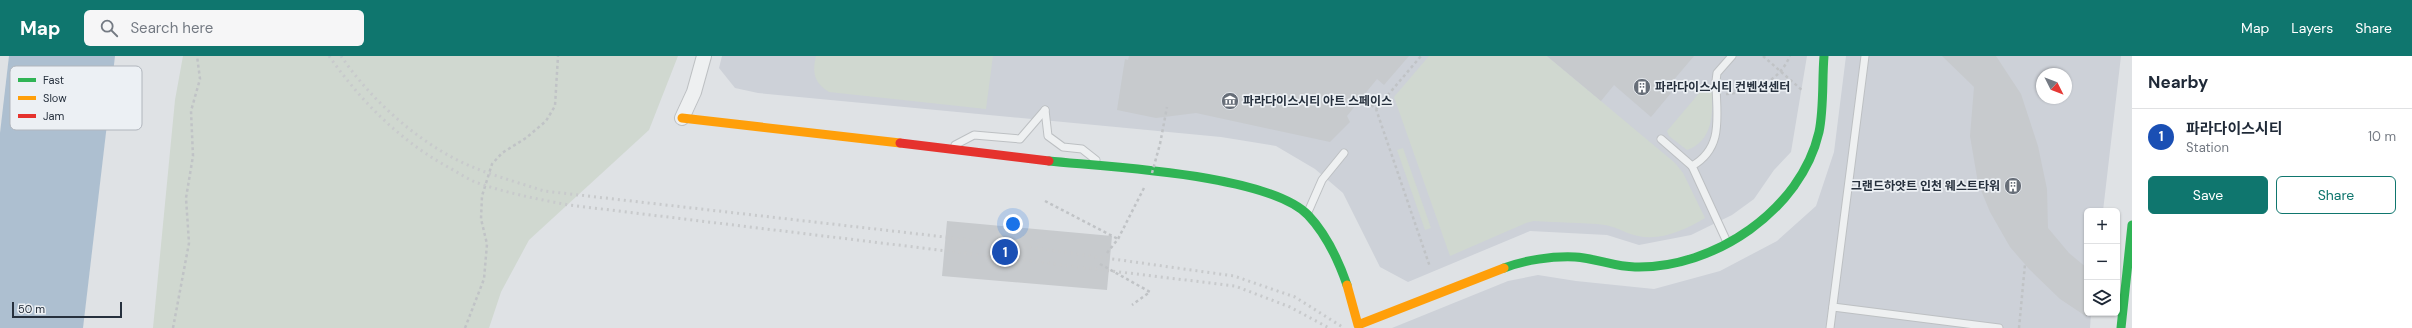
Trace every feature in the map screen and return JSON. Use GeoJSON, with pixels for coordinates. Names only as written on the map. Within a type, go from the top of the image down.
{"type":"FeatureCollection","features":[{"type":"Feature","properties":{"kind":"street"},"geometry":{"type":"LineString","coordinates":[[682,118],[684,91],[694,56]]}},
{"type":"Feature","properties":{"kind":"street"},"geometry":{"type":"LineString","coordinates":[[682,118],[694,92],[704,56]]}},
{"type":"Feature","properties":{"kind":"street"},"geometry":{"type":"LineString","coordinates":[[682,118],[1104,167],[1166,172],[1258,189],[1291,202],[1307,214],[1329,241],[1347,284],[1355,327],[1520,262],[1575,257],[1634,267],[1670,265],[1700,256],[1727,242],[1754,226],[1783,200],[1806,168],[1819,131],[1824,56]]}},
{"type":"Feature","properties":{"kind":"street"},"geometry":{"type":"LineString","coordinates":[[2121,328],[2132,225]]}},
{"type":"Feature","properties":{"kind":"lane"},"geometry":{"type":"LineString","coordinates":[[1692,166],[1709,154],[1715,143],[1716,81],[1718,73],[1732,56]]}},
{"type":"Feature","properties":{"kind":"lane"},"geometry":{"type":"LineString","coordinates":[[1830,328],[1866,56]]}},
{"type":"Feature","properties":{"kind":"lane"},"geometry":{"type":"LineString","coordinates":[[948,149],[974,134],[1020,139],[1045,110],[1048,136],[1063,147],[1082,149],[1104,167]]}},
{"type":"Feature","properties":{"kind":"lane"},"geometry":{"type":"LineString","coordinates":[[1661,139],[1692,166],[1727,242]]}},
{"type":"Feature","properties":{"kind":"lane"},"geometry":{"type":"LineString","coordinates":[[1307,214],[1322,180],[1344,153]]}},
{"type":"Feature","properties":{"kind":"lane"},"geometry":{"type":"LineString","coordinates":[[1833,307],[1998,328]]}},
{"type":"Feature","properties":{"kind":"path"},"geometry":{"type":"LineString","coordinates":[[173,328],[189,243],[186,198],[192,156],[191,111],[200,79],[197,56]]}},
{"type":"Feature","properties":{"kind":"path"},"geometry":{"type":"LineString","coordinates":[[465,328],[484,279],[487,244],[481,219],[482,196],[492,164],[502,153],[526,138],[546,121],[554,106],[558,56]]}},
{"type":"Feature","properties":{"kind":"path"},"geometry":{"type":"LineString","coordinates":[[1376,108],[1421,56]]}},
{"type":"Feature","properties":{"kind":"path"},"geometry":{"type":"LineString","coordinates":[[1763,56],[1803,91]]}},
{"type":"Feature","properties":{"kind":"path"},"geometry":{"type":"LineString","coordinates":[[1726,94],[1753,90],[1770,81],[1790,56]]}},
{"type":"Feature","properties":{"kind":"path"},"geometry":{"type":"LineString","coordinates":[[1362,97],[1376,108],[1430,267]]}},
{"type":"Feature","properties":{"kind":"path"},"geometry":{"type":"LineString","coordinates":[[1107,253],[1118,238],[1152,173],[1167,107]]}},
{"type":"Feature","properties":{"kind":"path"},"geometry":{"type":"LineString","coordinates":[[1045,201],[1118,238]]}},
{"type":"Feature","properties":{"kind":"path"},"geometry":{"type":"LineString","coordinates":[[1100,264],[1150,292],[1132,305]]}},
{"type":"Feature","properties":{"kind":"path"},"geometry":{"type":"LineString","coordinates":[[2019,328],[2025,264]]}},
{"type":"Feature","properties":{"kind":"shaded area"},"geometry":{"type":"Polygon","coordinates":[[[183,56],[678,56],[649,130],[529,240],[501,292],[489,328],[153,328],[175,100],[183,56]]]}},
{"type":"Feature","properties":{"kind":"shaded area"},"geometry":{"type":"Polygon","coordinates":[[[722,56],[1807,56],[1791,152],[1774,170],[1754,199],[1732,215],[1691,235],[1639,245],[1607,235],[1530,231],[1408,282],[1380,267],[1343,193],[1315,169],[1276,146],[1221,137],[758,93],[735,88],[719,68],[722,56]]]}},
{"type":"Feature","properties":{"kind":"shaded area"},"geometry":{"type":"Polygon","coordinates":[[[816,56],[993,56],[986,109],[829,92],[820,85],[815,77],[814,67],[816,56]]]}},
{"type":"Feature","properties":{"kind":"shaded area"},"geometry":{"type":"Polygon","coordinates":[[[1429,56],[1547,56],[1675,163],[1683,173],[1705,218],[1689,227],[1664,236],[1655,237],[1634,235],[1605,225],[1534,221],[1526,223],[1450,256],[1394,97],[1429,56]]]}},
{"type":"Feature","properties":{"kind":"shaded area"},"geometry":{"type":"Polygon","coordinates":[[[1846,56],[2121,56],[2103,208],[2084,208],[2084,316],[2091,316],[2090,328],[1392,328],[1508,281],[1538,275],[1576,281],[1654,289],[1720,271],[1777,241],[1816,206],[1834,152],[1846,56]]]}},
{"type":"Feature","properties":{"kind":"shaded area"},"geometry":{"type":"Polygon","coordinates":[[[1706,85],[1712,93],[1712,110],[1709,127],[1702,141],[1687,150],[1669,136],[1667,131],[1706,85]]]}},
{"type":"Feature","properties":{"kind":"shaded area"},"geometry":{"type":"Polygon","coordinates":[[[1403,148],[1431,228],[1425,230],[1397,150],[1403,148]]]}},
{"type":"Feature","properties":{"kind":"water"},"geometry":{"type":"Polygon","coordinates":[[[9,56],[115,56],[114,66],[10,66],[10,130],[106,130],[83,328],[0,328],[0,133],[9,56]]]}},
{"type":"Feature","properties":{"kind":"building","name":"파라다이스시티 아트 스페이스"},"geometry":{"type":"Polygon","coordinates":[[[1129,56],[1409,56],[1384,85],[1377,79],[1347,116],[1350,122],[1330,142],[1196,113],[1156,118],[1117,110],[1125,59],[1128,60],[1129,56]]]}},
{"type":"Feature","properties":{"kind":"building","name":"파라다이스시티 컨벤션센터"},"geometry":{"type":"Polygon","coordinates":[[[1547,56],[1694,56],[1666,89],[1671,93],[1651,117],[1614,85],[1601,101],[1547,56]]]}},
{"type":"Feature","properties":{"kind":"building","name":"그랜드하얏트 인천 웨스트타워"},"geometry":{"type":"Polygon","coordinates":[[[1942,56],[1996,56],[2021,94],[2038,146],[2047,189],[2048,228],[2069,253],[2084,266],[2084,315],[2060,299],[2029,269],[2010,247],[1990,212],[1978,183],[1970,136],[1974,87],[1942,56]]]}},
{"type":"Feature","properties":{"kind":"building"},"geometry":{"type":"Polygon","coordinates":[[[947,221],[1112,236],[1107,290],[942,276],[947,221]]]}},
{"type":"Feature","properties":{"kind":"railway"},"geometry":{"type":"LineString","coordinates":[[329,56],[341,73],[368,104],[413,145],[468,179],[498,189],[569,205],[1235,286],[1290,307],[1329,328]]}},
{"type":"Feature","properties":{"kind":"railway"},"geometry":{"type":"LineString","coordinates":[[341,56],[369,91],[402,123],[421,138],[460,161],[480,170],[544,191],[1006,244],[1234,276],[1295,297],[1344,328]]}},
{"type":"Feature","properties":{"kind":"traffic: fast"},"geometry":{"type":"LineString","coordinates":[[1504,268],[1530,261],[1566,257],[1590,259],[1628,267],[1665,265],[1695,258],[1723,246],[1750,230],[1774,210],[1794,186],[1809,160],[1821,123],[1824,56]]}},
{"type":"Feature","properties":{"kind":"traffic: fast"},"geometry":{"type":"LineString","coordinates":[[1049,161],[1146,170],[1224,181],[1259,190],[1288,201],[1308,215],[1321,231],[1336,257],[1347,285]]}},
{"type":"Feature","properties":{"kind":"traffic: fast"},"geometry":{"type":"LineString","coordinates":[[2121,328],[2132,225]]}},
{"type":"Feature","properties":{"kind":"traffic: slow"},"geometry":{"type":"LineString","coordinates":[[682,118],[900,143]]}},
{"type":"Feature","properties":{"kind":"traffic: slow"},"geometry":{"type":"LineString","coordinates":[[1347,285],[1358,325],[1504,268]]}},
{"type":"Feature","properties":{"kind":"traffic: jam"},"geometry":{"type":"LineString","coordinates":[[900,143],[1049,161]]}},
{"type":"Feature","properties":{"kind":"place","name":"파라다이스시티 컨벤션센터"},"geometry":{"type":"Point","coordinates":[1642,87]}},
{"type":"Feature","properties":{"kind":"place","name":"파라다이스시티 아트 스페이스"},"geometry":{"type":"Point","coordinates":[1230,101]}},
{"type":"Feature","properties":{"kind":"place","name":"그랜드하얏트 인천 웨스트타워"},"geometry":{"type":"Point","coordinates":[2013,186]}},
{"type":"Feature","properties":{"kind":"place","name":"파라다이스시티"},"geometry":{"type":"Point","coordinates":[1005,252]}}]}
